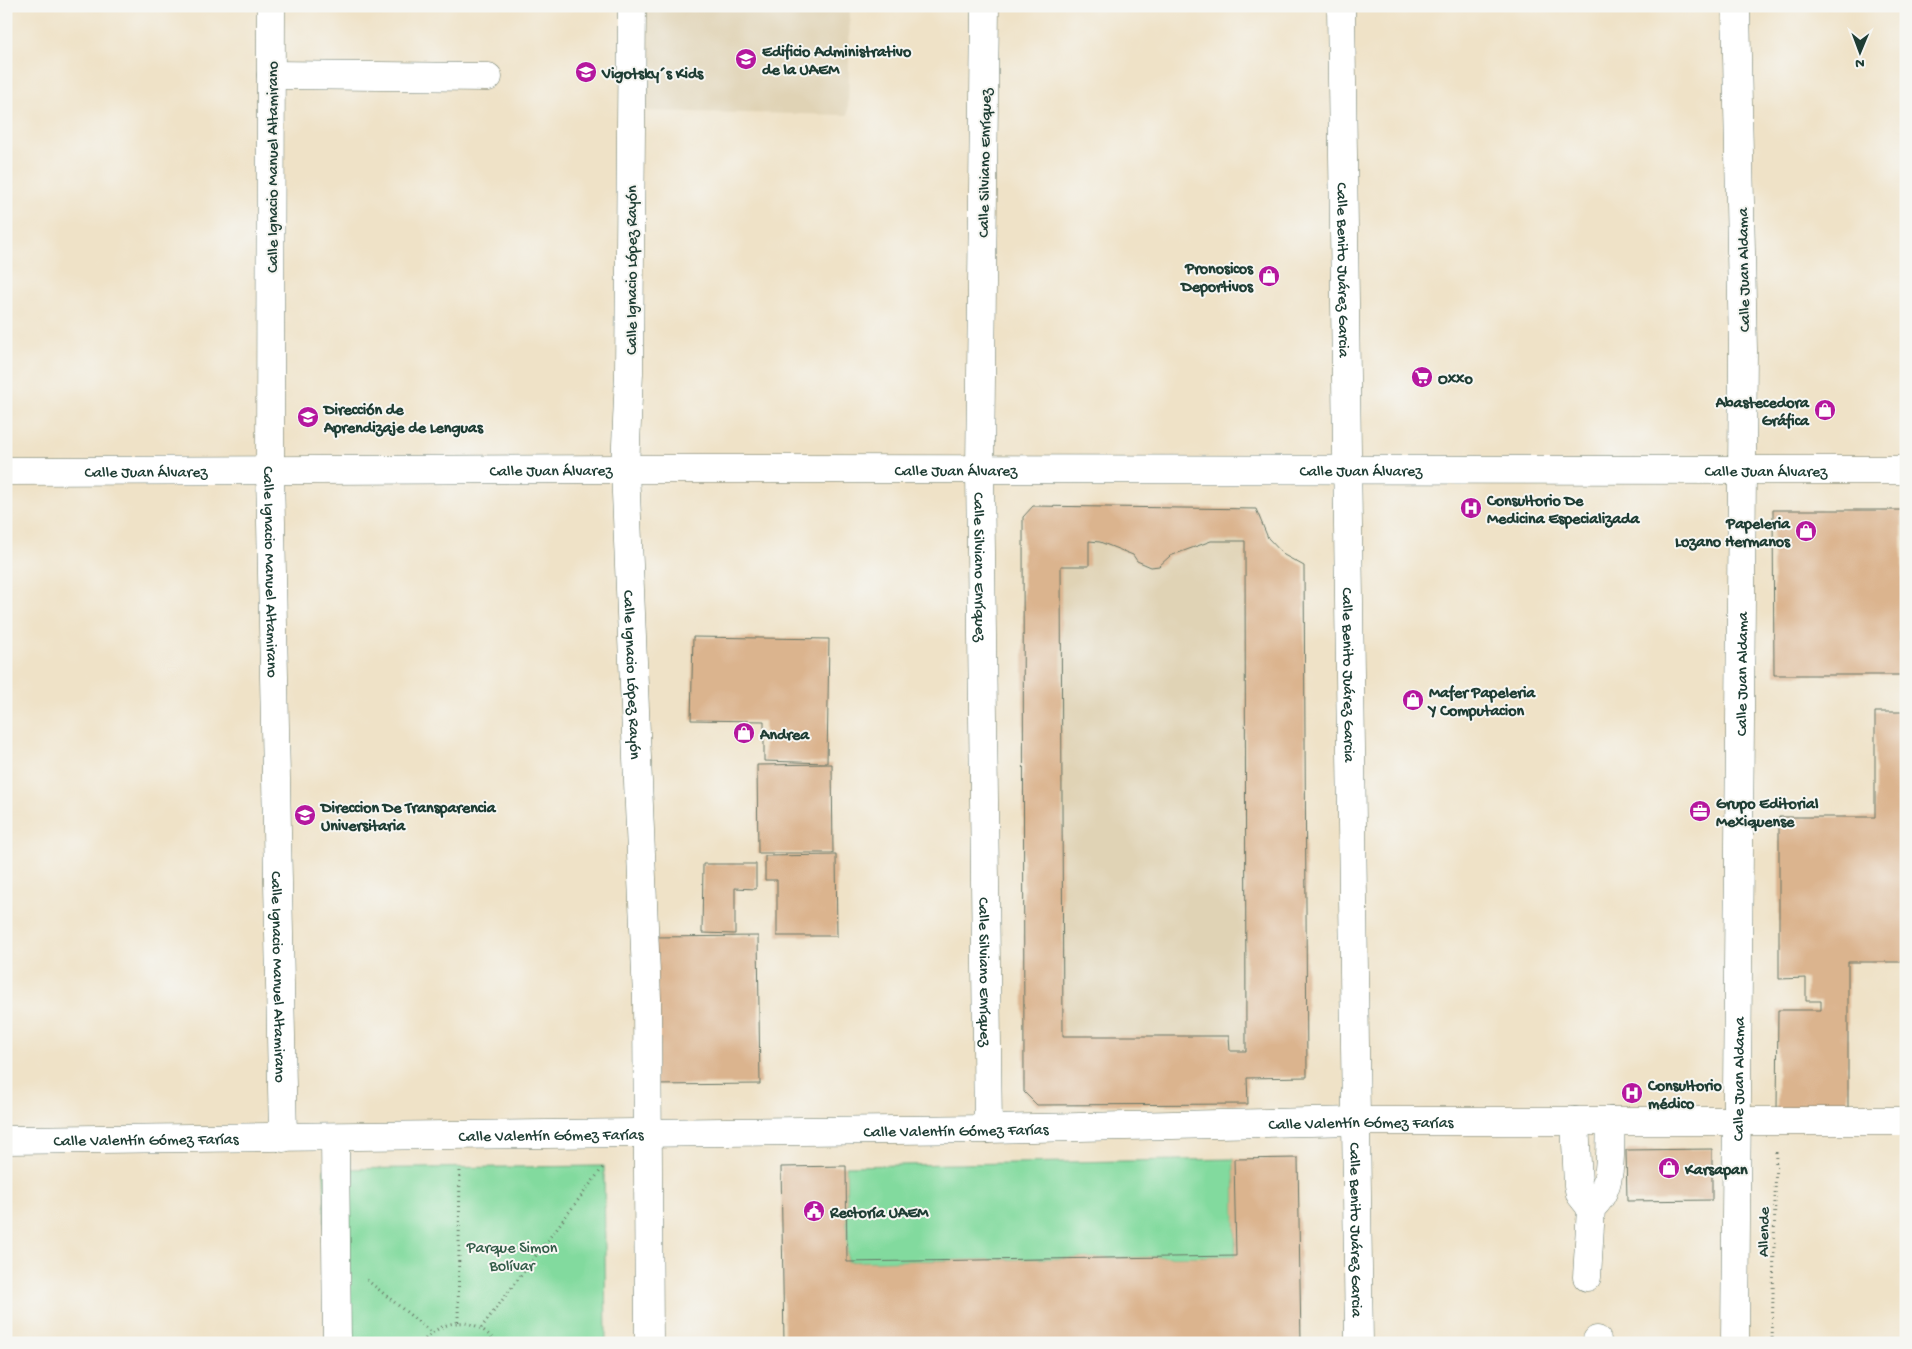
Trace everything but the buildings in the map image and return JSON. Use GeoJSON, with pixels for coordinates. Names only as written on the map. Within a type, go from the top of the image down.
{"type":"FeatureCollection","features":[{"type":"Feature","properties":{"kind":"street","name":"Calle Ignacio Manuel Altamirano"},"geometry":{"type":"LineString","coordinates":[[271,6],[270,470],[283,1138]]}},
{"type":"Feature","properties":{"kind":"street","name":"Calle Ignacio López Rayón"},"geometry":{"type":"LineString","coordinates":[[632,6],[629,373],[625,469],[647,998],[649,1343]]}},
{"type":"Feature","properties":{"kind":"street","name":"Calle Silviano Enríquez"},"geometry":{"type":"LineString","coordinates":[[985,6],[980,470],[988,1129]]}},
{"type":"Feature","properties":{"kind":"street","name":"Calle Benito Juárez Garcia"},"geometry":{"type":"LineString","coordinates":[[1341,6],[1358,1121],[1359,1343]]}},
{"type":"Feature","properties":{"kind":"street","name":"Calle Juan Aldama"},"geometry":{"type":"LineString","coordinates":[[1735,1343],[1743,350],[1736,6]]}},
{"type":"Feature","properties":{"kind":"street"},"geometry":{"type":"LineString","coordinates":[[271,74],[488,77]]}},
{"type":"Feature","properties":{"kind":"street","name":"Calle Juan Álvarez"},"geometry":{"type":"LineString","coordinates":[[6,471],[625,469],[1906,470]]}},
{"type":"Feature","properties":{"kind":"street","name":"Calle Valentín Gómez Farías"},"geometry":{"type":"LineString","coordinates":[[6,1140],[336,1138],[988,1129],[1358,1121],[1906,1121]]}},
{"type":"Feature","properties":{"kind":"street"},"geometry":{"type":"LineString","coordinates":[[1575,1121],[1578,1185],[1580,1194],[1591,1208],[1587,1277]]}},
{"type":"Feature","properties":{"kind":"street"},"geometry":{"type":"LineString","coordinates":[[1591,1208],[1600,1201],[1606,1188],[1611,1121]]}},
{"type":"Feature","properties":{"kind":"street"},"geometry":{"type":"LineString","coordinates":[[336,1138],[337,1343]]}},
{"type":"Feature","properties":{"kind":"path","name":"Allende"},"geometry":{"type":"LineString","coordinates":[[1772,1343],[1776,1121]]}},
{"type":"Feature","properties":{"kind":"path"},"geometry":{"type":"LineString","coordinates":[[481,1328],[604,1166]]}},
{"type":"Feature","properties":{"kind":"path"},"geometry":{"type":"LineString","coordinates":[[458,1322],[460,1168]]}},
{"type":"Feature","properties":{"kind":"path"},"geometry":{"type":"LineString","coordinates":[[336,1255],[431,1332]]}},
{"type":"Feature","properties":{"kind":"path"},"geometry":{"type":"LineString","coordinates":[[422,1343],[431,1332],[444,1325],[458,1322],[481,1328],[496,1343]]}},
{"type":"Feature","properties":{"kind":"shaded area","name":"Edificio Administrativo de la UAEM"},"geometry":{"type":"Polygon","coordinates":[[[643,6],[850,6],[848,115],[642,111],[643,6]]]}},
{"type":"Feature","properties":{"kind":"shaded area"},"geometry":{"type":"Polygon","coordinates":[[[1033,506],[1256,509],[1268,538],[1284,555],[1247,1078],[1248,1104],[1037,1105],[1024,1095],[1023,517],[1033,506]]]}},
{"type":"Feature","properties":{"kind":"green space"},"geometry":{"type":"Polygon","coordinates":[[[1234,1159],[1236,1256],[847,1262],[846,1166],[1234,1159]]]}},
{"type":"Feature","properties":{"kind":"green space","name":"Parque Simon Bolívar"},"geometry":{"type":"Polygon","coordinates":[[[604,1166],[606,1343],[327,1343],[324,1169],[604,1166]]]}},
{"type":"Feature","properties":{"kind":"place","name":"Edificio Administrativo de la UAEM"},"geometry":{"type":"Point","coordinates":[746,59]}},
{"type":"Feature","properties":{"kind":"place","name":"Vigotsky´s Kids"},"geometry":{"type":"Point","coordinates":[586,72]}},
{"type":"Feature","properties":{"kind":"place","name":"Pronosicos Deportivos"},"geometry":{"type":"Point","coordinates":[1269,276]}},
{"type":"Feature","properties":{"kind":"place","name":"Oxxo"},"geometry":{"type":"Point","coordinates":[1422,377]}},
{"type":"Feature","properties":{"kind":"place","name":"Abastecedora Gráfica"},"geometry":{"type":"Point","coordinates":[1825,410]}},
{"type":"Feature","properties":{"kind":"place","name":"Dirección de Aprendizaje de Lenguas"},"geometry":{"type":"Point","coordinates":[308,417]}},
{"type":"Feature","properties":{"kind":"place","name":"Consultorio De Medicina Especializada"},"geometry":{"type":"Point","coordinates":[1471,508]}},
{"type":"Feature","properties":{"kind":"place","name":"Papeleria Lozano Hermanos"},"geometry":{"type":"Point","coordinates":[1806,531]}},
{"type":"Feature","properties":{"kind":"place","name":"Mafer Papeleria Y Computacion"},"geometry":{"type":"Point","coordinates":[1413,700]}},
{"type":"Feature","properties":{"kind":"place","name":"Andrea"},"geometry":{"type":"Point","coordinates":[744,733]}},
{"type":"Feature","properties":{"kind":"place","name":"Grupo Editorial Mexiquense"},"geometry":{"type":"Point","coordinates":[1700,811]}},
{"type":"Feature","properties":{"kind":"place","name":"Direccion De Transparencia Universitaria"},"geometry":{"type":"Point","coordinates":[305,815]}},
{"type":"Feature","properties":{"kind":"place","name":"Consultorio médico"},"geometry":{"type":"Point","coordinates":[1632,1093]}},
{"type":"Feature","properties":{"kind":"place","name":"Karsapan"},"geometry":{"type":"Point","coordinates":[1669,1168]}},
{"type":"Feature","properties":{"kind":"place","name":"Rectoría UAEM"},"geometry":{"type":"Point","coordinates":[814,1211]}}]}
